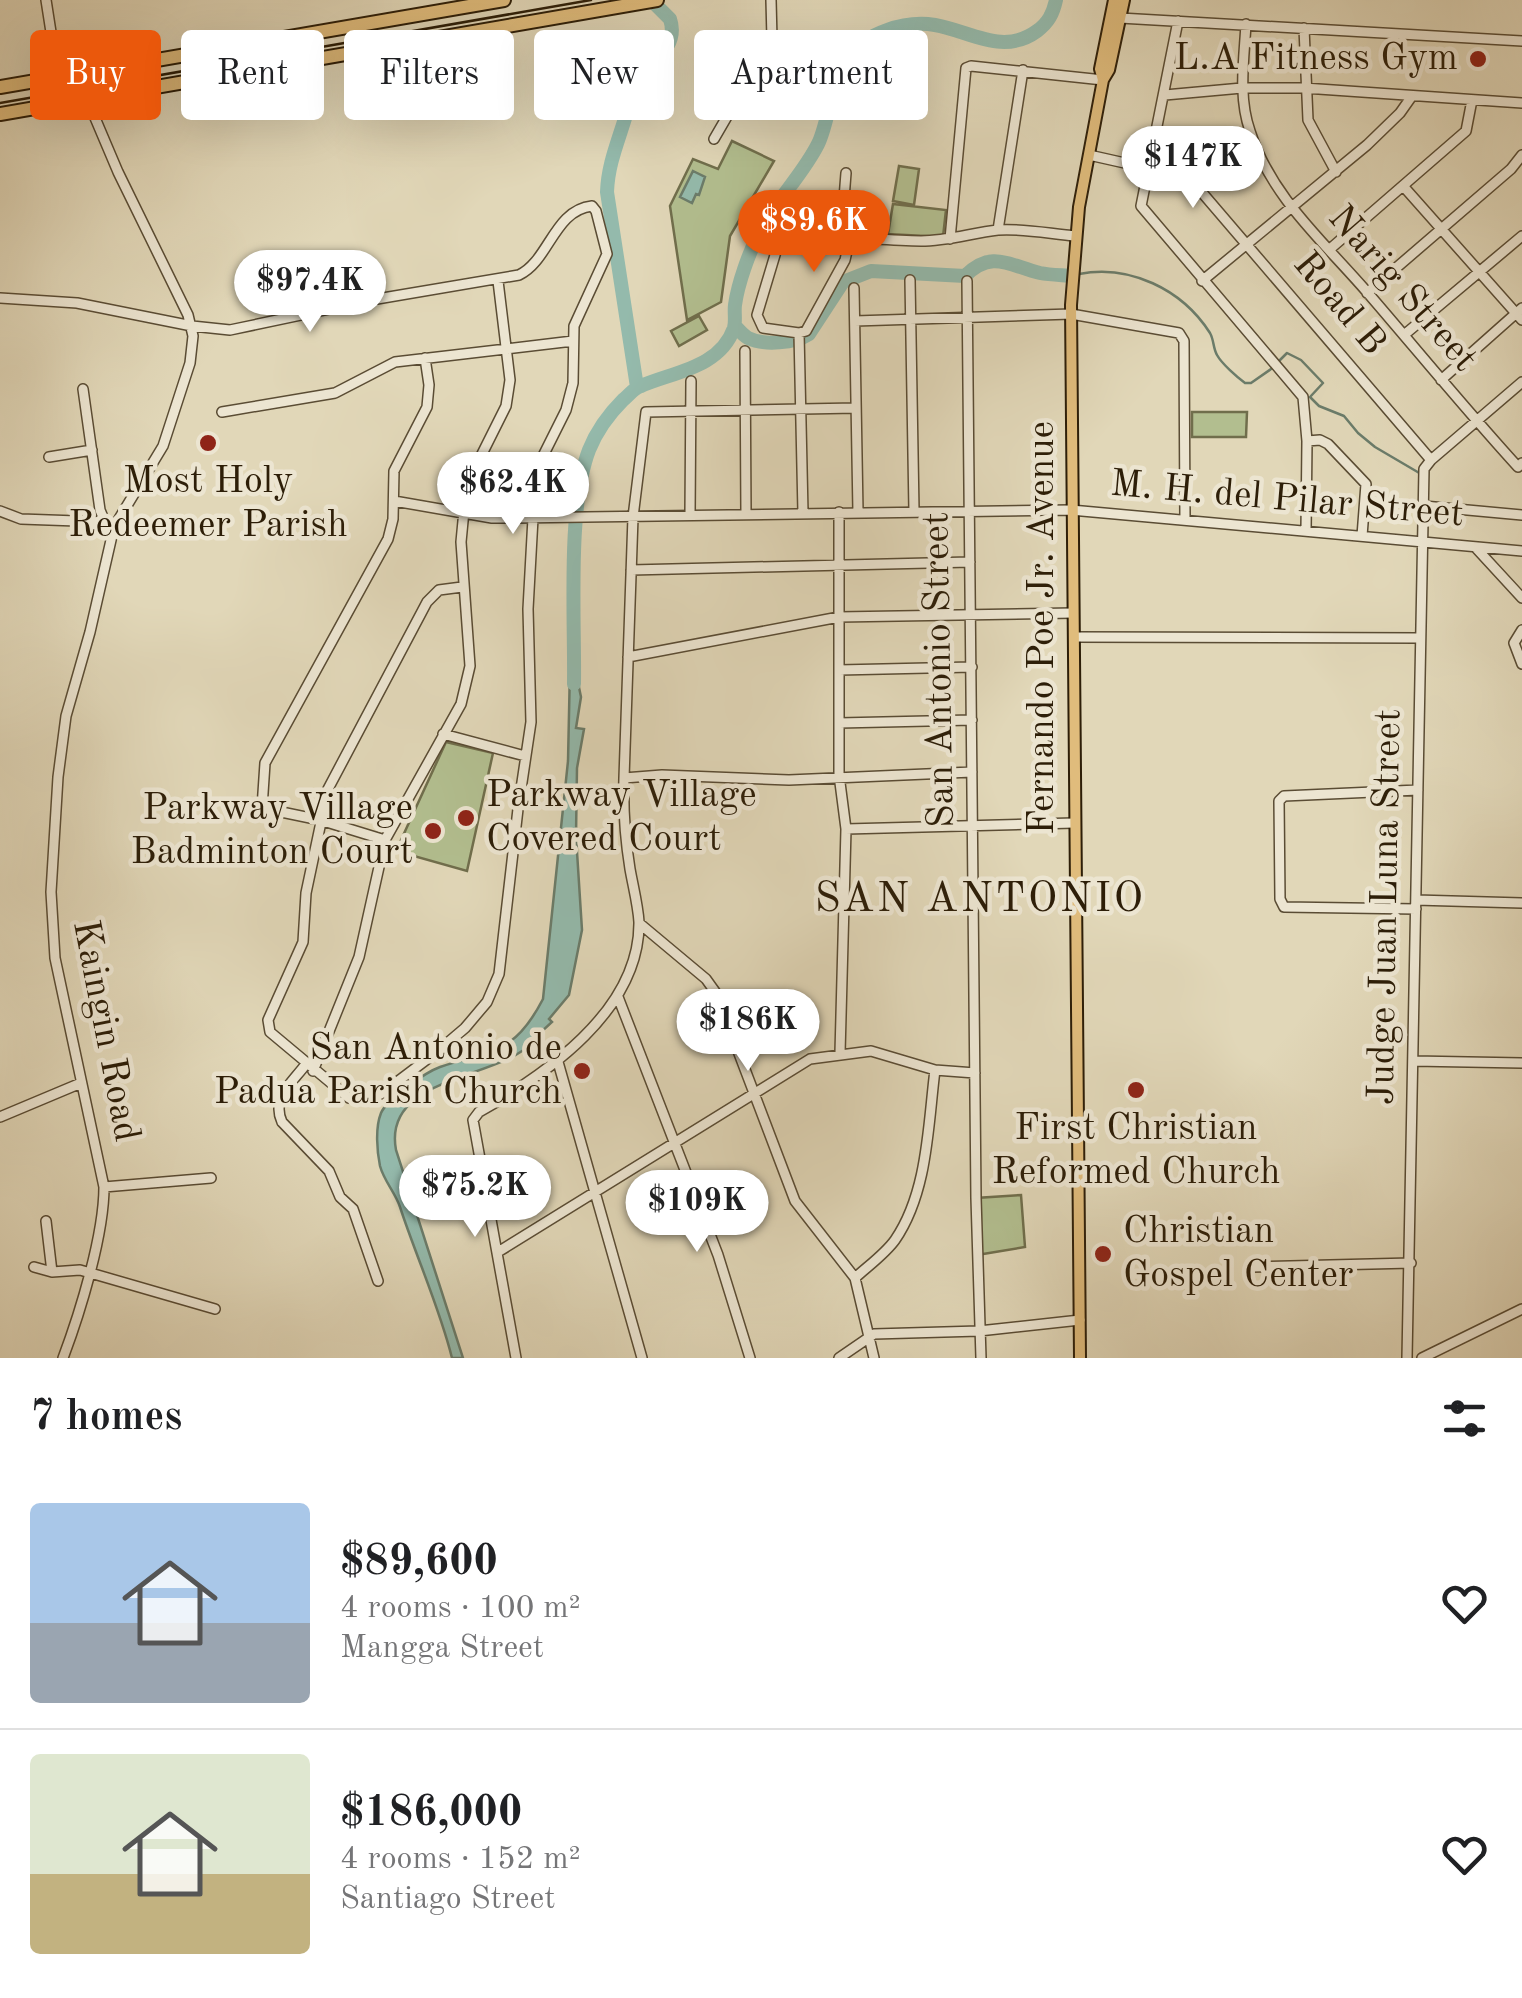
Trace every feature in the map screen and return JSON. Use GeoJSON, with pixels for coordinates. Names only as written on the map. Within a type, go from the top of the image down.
{"type":"FeatureCollection","features":[{"type":"Feature","properties":{"kind":"highway"},"geometry":{"type":"LineString","coordinates":[[161,60],[504,0]]}},
{"type":"Feature","properties":{"kind":"highway"},"geometry":{"type":"LineString","coordinates":[[484,30],[657,0]]}},
{"type":"Feature","properties":{"kind":"highway"},"geometry":{"type":"LineString","coordinates":[[488,3],[486,14],[495,28]]}},
{"type":"Feature","properties":{"kind":"highway"},"geometry":{"type":"LineString","coordinates":[[469,6],[475,17],[472,30]]}},
{"type":"Feature","properties":{"kind":"highway"},"geometry":{"type":"LineString","coordinates":[[161,86],[344,54]]}},
{"type":"Feature","properties":{"kind":"highway"},"geometry":{"type":"LineString","coordinates":[[0,88],[30,83]]}},
{"type":"Feature","properties":{"kind":"highway"},"geometry":{"type":"LineString","coordinates":[[0,114],[30,109]]}},
{"type":"Feature","properties":{"kind":"main road","name":"Fernando Poe Jr. Avenue"},"geometry":{"type":"LineString","coordinates":[[1104,80],[1100,69],[1114,0]]}},
{"type":"Feature","properties":{"kind":"main road","name":"Fernando Poe Jr. Avenue"},"geometry":{"type":"LineString","coordinates":[[1080,1358],[1071,314],[1076,236],[1088,154],[1124,0]]}},
{"type":"Feature","properties":{"kind":"street"},"geometry":{"type":"LineString","coordinates":[[46,0],[51,30]]}},
{"type":"Feature","properties":{"kind":"street"},"geometry":{"type":"LineString","coordinates":[[714,138],[772,39],[771,0]]}},
{"type":"Feature","properties":{"kind":"street"},"geometry":{"type":"LineString","coordinates":[[1120,18],[1522,41]]}},
{"type":"Feature","properties":{"kind":"street"},"geometry":{"type":"LineString","coordinates":[[1178,21],[1141,206],[1274,367],[1304,397],[1308,441],[1306,531]]}},
{"type":"Feature","properties":{"kind":"street","name":"Narig Street"},"geometry":{"type":"LineString","coordinates":[[1246,24],[1242,88],[1248,129],[1270,178],[1291,208],[1476,421],[1520,465]]}},
{"type":"Feature","properties":{"kind":"street"},"geometry":{"type":"LineString","coordinates":[[1304,28],[1305,107],[1312,132],[1336,172]]}},
{"type":"Feature","properties":{"kind":"street"},"geometry":{"type":"LineString","coordinates":[[950,239],[966,68],[1104,80]]}},
{"type":"Feature","properties":{"kind":"street"},"geometry":{"type":"LineString","coordinates":[[998,230],[1022,70]]}},
{"type":"Feature","properties":{"kind":"street"},"geometry":{"type":"LineString","coordinates":[[1166,95],[1242,88],[1304,88],[1522,103]]}},
{"type":"Feature","properties":{"kind":"street"},"geometry":{"type":"LineString","coordinates":[[1202,280],[1336,172],[1400,113],[1412,96]]}},
{"type":"Feature","properties":{"kind":"street"},"geometry":{"type":"LineString","coordinates":[[1330,249],[1466,131],[1472,100]]}},
{"type":"Feature","properties":{"kind":"street"},"geometry":{"type":"LineString","coordinates":[[94,120],[192,326]]}},
{"type":"Feature","properties":{"kind":"street","name":"Road B"},"geometry":{"type":"LineString","coordinates":[[1088,154],[1148,165],[1185,175],[1193,182],[1430,460]]}},
{"type":"Feature","properties":{"kind":"street"},"geometry":{"type":"LineString","coordinates":[[1368,293],[1512,170],[1522,155]]}},
{"type":"Feature","properties":{"kind":"street"},"geometry":{"type":"LineString","coordinates":[[803,513],[799,339],[845,260],[846,173]]}},
{"type":"Feature","properties":{"kind":"street"},"geometry":{"type":"LineString","coordinates":[[1404,187],[1520,314],[1441,380]]}},
{"type":"Feature","properties":{"kind":"street"},"geometry":{"type":"LineString","coordinates":[[0,298],[77,303],[192,326],[246,328],[376,299],[498,281],[528,271],[557,229],[580,208],[592,206],[598,216],[607,254],[579,313],[573,341],[574,383],[544,456],[533,518],[528,608],[532,722],[499,974],[487,1002],[466,1028],[381,1094],[365,1100],[349,1098],[270,1032],[268,1020],[304,942],[306,893],[320,820],[338,765],[427,602],[439,590],[462,587]]}},
{"type":"Feature","properties":{"kind":"street"},"geometry":{"type":"LineString","coordinates":[[799,339],[772,332],[758,323],[757,315],[778,245],[788,236],[922,241],[998,230],[1076,236]]}},
{"type":"Feature","properties":{"kind":"street"},"geometry":{"type":"LineString","coordinates":[[1404,336],[1522,236]]}},
{"type":"Feature","properties":{"kind":"street"},"geometry":{"type":"LineString","coordinates":[[910,280],[914,512]]}},
{"type":"Feature","properties":{"kind":"street","name":"San Antonio Street"},"geometry":{"type":"LineString","coordinates":[[967,280],[981,1358]]}},
{"type":"Feature","properties":{"kind":"street"},"geometry":{"type":"LineString","coordinates":[[378,1281],[353,1209],[340,1197],[330,1171],[282,1122],[278,1100],[309,1067],[359,957],[385,840],[461,704],[470,666],[462,587],[464,513],[470,478],[506,406],[510,380],[498,281]]}},
{"type":"Feature","properties":{"kind":"street"},"geometry":{"type":"LineString","coordinates":[[854,288],[858,512]]}},
{"type":"Feature","properties":{"kind":"street"},"geometry":{"type":"LineString","coordinates":[[855,321],[1071,314],[1174,331],[1183,336],[1185,520]]}},
{"type":"Feature","properties":{"kind":"street","name":"Kaingin Road"},"geometry":{"type":"LineString","coordinates":[[62,1358],[79,1312],[102,1216],[104,1187],[52,930],[57,788],[66,716],[91,630],[109,525],[163,446],[190,363],[192,326]]}},
{"type":"Feature","properties":{"kind":"street"},"geometry":{"type":"LineString","coordinates":[[222,412],[336,393],[396,362],[573,341]]}},
{"type":"Feature","properties":{"kind":"street"},"geometry":{"type":"LineString","coordinates":[[745,351],[746,514]]}},
{"type":"Feature","properties":{"kind":"street"},"geometry":{"type":"LineString","coordinates":[[262,808],[265,763],[388,539],[394,471],[427,407],[425,358]]}},
{"type":"Feature","properties":{"kind":"street"},"geometry":{"type":"LineString","coordinates":[[690,516],[691,380]]}},
{"type":"Feature","properties":{"kind":"street"},"geometry":{"type":"LineString","coordinates":[[1430,460],[1522,382]]}},
{"type":"Feature","properties":{"kind":"street"},"geometry":{"type":"LineString","coordinates":[[0,511],[21,519],[109,525],[82,389]]}},
{"type":"Feature","properties":{"kind":"street"},"geometry":{"type":"LineString","coordinates":[[516,1358],[473,1120],[558,1062],[618,997],[633,960],[639,923],[623,814],[633,517],[646,412],[856,408]]}},
{"type":"Feature","properties":{"kind":"street"},"geometry":{"type":"LineString","coordinates":[[1308,441],[1328,444],[1366,484],[1362,536]]}},
{"type":"Feature","properties":{"kind":"street"},"geometry":{"type":"LineString","coordinates":[[49,457],[92,450]]}},
{"type":"Feature","properties":{"kind":"street","name":"Judge Juan Luna Street"},"geometry":{"type":"LineString","coordinates":[[1408,1358],[1424,469],[1430,460]]}},
{"type":"Feature","properties":{"kind":"street","name":"M. H. del Pilar Street"},"geometry":{"type":"LineString","coordinates":[[394,502],[492,518],[1072,510],[1522,551]]}},
{"type":"Feature","properties":{"kind":"street"},"geometry":{"type":"LineString","coordinates":[[1424,506],[1522,514]]}},
{"type":"Feature","properties":{"kind":"street"},"geometry":{"type":"LineString","coordinates":[[839,512],[838,723],[846,829],[840,1053]]}},
{"type":"Feature","properties":{"kind":"street"},"geometry":{"type":"LineString","coordinates":[[1476,548],[1522,598]]}},
{"type":"Feature","properties":{"kind":"street"},"geometry":{"type":"LineString","coordinates":[[631,570],[970,562]]}},
{"type":"Feature","properties":{"kind":"street"},"geometry":{"type":"LineString","coordinates":[[628,658],[839,617],[1074,613]]}},
{"type":"Feature","properties":{"kind":"street"},"geometry":{"type":"LineString","coordinates":[[1522,630],[1514,643],[1522,664]]}},
{"type":"Feature","properties":{"kind":"street"},"geometry":{"type":"LineString","coordinates":[[1074,637],[1420,638]]}},
{"type":"Feature","properties":{"kind":"street"},"geometry":{"type":"LineString","coordinates":[[839,670],[972,668]]}},
{"type":"Feature","properties":{"kind":"street"},"geometry":{"type":"LineString","coordinates":[[838,723],[972,720]]}},
{"type":"Feature","properties":{"kind":"street"},"geometry":{"type":"LineString","coordinates":[[443,734],[525,756]]}},
{"type":"Feature","properties":{"kind":"street"},"geometry":{"type":"LineString","coordinates":[[624,778],[662,774],[789,780],[972,772]]}},
{"type":"Feature","properties":{"kind":"street"},"geometry":{"type":"LineString","coordinates":[[1418,790],[1280,798],[1280,899],[1289,908],[1522,903]]}},
{"type":"Feature","properties":{"kind":"street"},"geometry":{"type":"LineString","coordinates":[[232,808],[262,808],[320,820],[385,840]]}},
{"type":"Feature","properties":{"kind":"street"},"geometry":{"type":"LineString","coordinates":[[846,829],[1074,822]]}},
{"type":"Feature","properties":{"kind":"street"},"geometry":{"type":"LineString","coordinates":[[639,923],[706,979],[716,993],[795,1202],[855,1278],[874,1358]]}},
{"type":"Feature","properties":{"kind":"street"},"geometry":{"type":"LineString","coordinates":[[618,997],[718,1255],[750,1358]]}},
{"type":"Feature","properties":{"kind":"street"},"geometry":{"type":"LineString","coordinates":[[498,1252],[810,1060],[871,1050],[936,1070],[975,1073]]}},
{"type":"Feature","properties":{"kind":"street"},"geometry":{"type":"LineString","coordinates":[[1414,1061],[1522,1063]]}},
{"type":"Feature","properties":{"kind":"street"},"geometry":{"type":"LineString","coordinates":[[558,1062],[642,1358]]}},
{"type":"Feature","properties":{"kind":"street"},"geometry":{"type":"LineString","coordinates":[[855,1278],[894,1241],[912,1203],[924,1160],[936,1070]]}},
{"type":"Feature","properties":{"kind":"street"},"geometry":{"type":"LineString","coordinates":[[0,1117],[80,1083]]}},
{"type":"Feature","properties":{"kind":"street"},"geometry":{"type":"LineString","coordinates":[[104,1187],[211,1178]]}},
{"type":"Feature","properties":{"kind":"street"},"geometry":{"type":"LineString","coordinates":[[46,1221],[52,1272]]}},
{"type":"Feature","properties":{"kind":"street"},"geometry":{"type":"LineString","coordinates":[[1252,1267],[1411,1263]]}},
{"type":"Feature","properties":{"kind":"street"},"geometry":{"type":"LineString","coordinates":[[34,1267],[52,1272],[88,1272],[215,1309]]}},
{"type":"Feature","properties":{"kind":"street"},"geometry":{"type":"LineString","coordinates":[[1422,1358],[1522,1309]]}},
{"type":"Feature","properties":{"kind":"street"},"geometry":{"type":"LineString","coordinates":[[838,1358],[868,1336],[979,1331],[1080,1320]]}},
{"type":"Feature","properties":{"kind":"shaded area"},"geometry":{"type":"Polygon","coordinates":[[[732,141],[774,161],[730,236],[721,302],[687,320],[670,206],[693,159],[718,169],[732,141]]]}},
{"type":"Feature","properties":{"kind":"shaded area"},"geometry":{"type":"Polygon","coordinates":[[[899,166],[919,169],[914,205],[893,201],[899,166]]]}},
{"type":"Feature","properties":{"kind":"shaded area"},"geometry":{"type":"Polygon","coordinates":[[[693,171],[705,177],[692,203],[680,197],[693,171]]]}},
{"type":"Feature","properties":{"kind":"shaded area"},"geometry":{"type":"Polygon","coordinates":[[[893,204],[946,210],[943,237],[888,234],[893,204]]]}},
{"type":"Feature","properties":{"kind":"shaded area"},"geometry":{"type":"Polygon","coordinates":[[[699,316],[707,330],[679,346],[671,331],[699,316]]]}},
{"type":"Feature","properties":{"kind":"shaded area"},"geometry":{"type":"Polygon","coordinates":[[[1192,412],[1247,412],[1246,437],[1192,437],[1192,412]]]}},
{"type":"Feature","properties":{"kind":"shaded area"},"geometry":{"type":"Polygon","coordinates":[[[570,667],[575,668],[581,697],[576,728],[584,729],[577,768],[576,836],[582,930],[569,995],[549,1019],[552,1022],[539,1034],[534,1033],[534,1041],[518,1054],[425,1093],[407,1107],[397,1125],[396,1150],[463,1358],[452,1358],[400,1207],[380,1166],[378,1125],[381,1113],[391,1101],[426,1074],[512,1040],[543,999],[568,761],[570,667]]]}},
{"type":"Feature","properties":{"kind":"shaded area"},"geometry":{"type":"Polygon","coordinates":[[[446,742],[493,753],[467,871],[396,851],[446,742]]]}},
{"type":"Feature","properties":{"kind":"shaded area"},"geometry":{"type":"Polygon","coordinates":[[[1021,1195],[1025,1247],[977,1255],[976,1198],[1021,1195]]]}},
{"type":"Feature","properties":{"kind":"waterway"},"geometry":{"type":"LineString","coordinates":[[637,387],[607,192],[631,88],[671,39],[670,19],[651,0]]}},
{"type":"Feature","properties":{"kind":"waterway"},"geometry":{"type":"LineString","coordinates":[[574,684],[575,532],[582,474],[592,443],[608,417],[634,390],[694,367],[718,352],[727,341],[734,328],[736,296],[751,250],[765,221],[818,144],[846,58],[875,35],[911,25],[935,25],[999,42],[1024,38],[1047,21],[1056,0]]}},
{"type":"Feature","properties":{"kind":"waterway"},"geometry":{"type":"LineString","coordinates":[[735,326],[748,338],[762,342],[796,340],[809,334],[843,282],[871,271],[965,276],[993,261],[1040,273],[1073,276]]}},
{"type":"Feature","properties":{"kind":"waterway"},"geometry":{"type":"LineString","coordinates":[[1079,274],[1117,273],[1169,292],[1198,317],[1210,333],[1219,359],[1245,383],[1274,367]]}},
{"type":"Feature","properties":{"kind":"waterway"},"geometry":{"type":"LineString","coordinates":[[1279,361],[1287,353],[1301,360],[1323,383],[1310,397],[1319,406],[1344,416],[1375,447],[1421,474]]}},
{"type":"Feature","properties":{"kind":"tram line"},"geometry":{"type":"LineString","coordinates":[[0,103],[591,0]]}},
{"type":"Feature","properties":{"kind":"place","name":"L.A Fitness Gym"},"geometry":{"type":"Point","coordinates":[1478,59]}},
{"type":"Feature","properties":{"kind":"place","name":"Most Holy Redeemer Parish"},"geometry":{"type":"Point","coordinates":[208,443]}},
{"type":"Feature","properties":{"kind":"place","name":"Parkway Village Covered Court"},"geometry":{"type":"Point","coordinates":[466,818]}},
{"type":"Feature","properties":{"kind":"place","name":"Parkway Village Badminton Court"},"geometry":{"type":"Point","coordinates":[433,831]}},
{"type":"Feature","properties":{"kind":"place","name":"San Antonio de Padua Parish Church"},"geometry":{"type":"Point","coordinates":[582,1071]}},
{"type":"Feature","properties":{"kind":"place","name":"First Christian Reformed Church"},"geometry":{"type":"Point","coordinates":[1136,1090]}},
{"type":"Feature","properties":{"kind":"place","name":"Christian Gospel Center"},"geometry":{"type":"Point","coordinates":[1103,1254]}},
{"type":"Feature","properties":{"kind":"district","name":"SAN ANTONIO"},"geometry":{"type":"Point","coordinates":[980,900]}}]}
